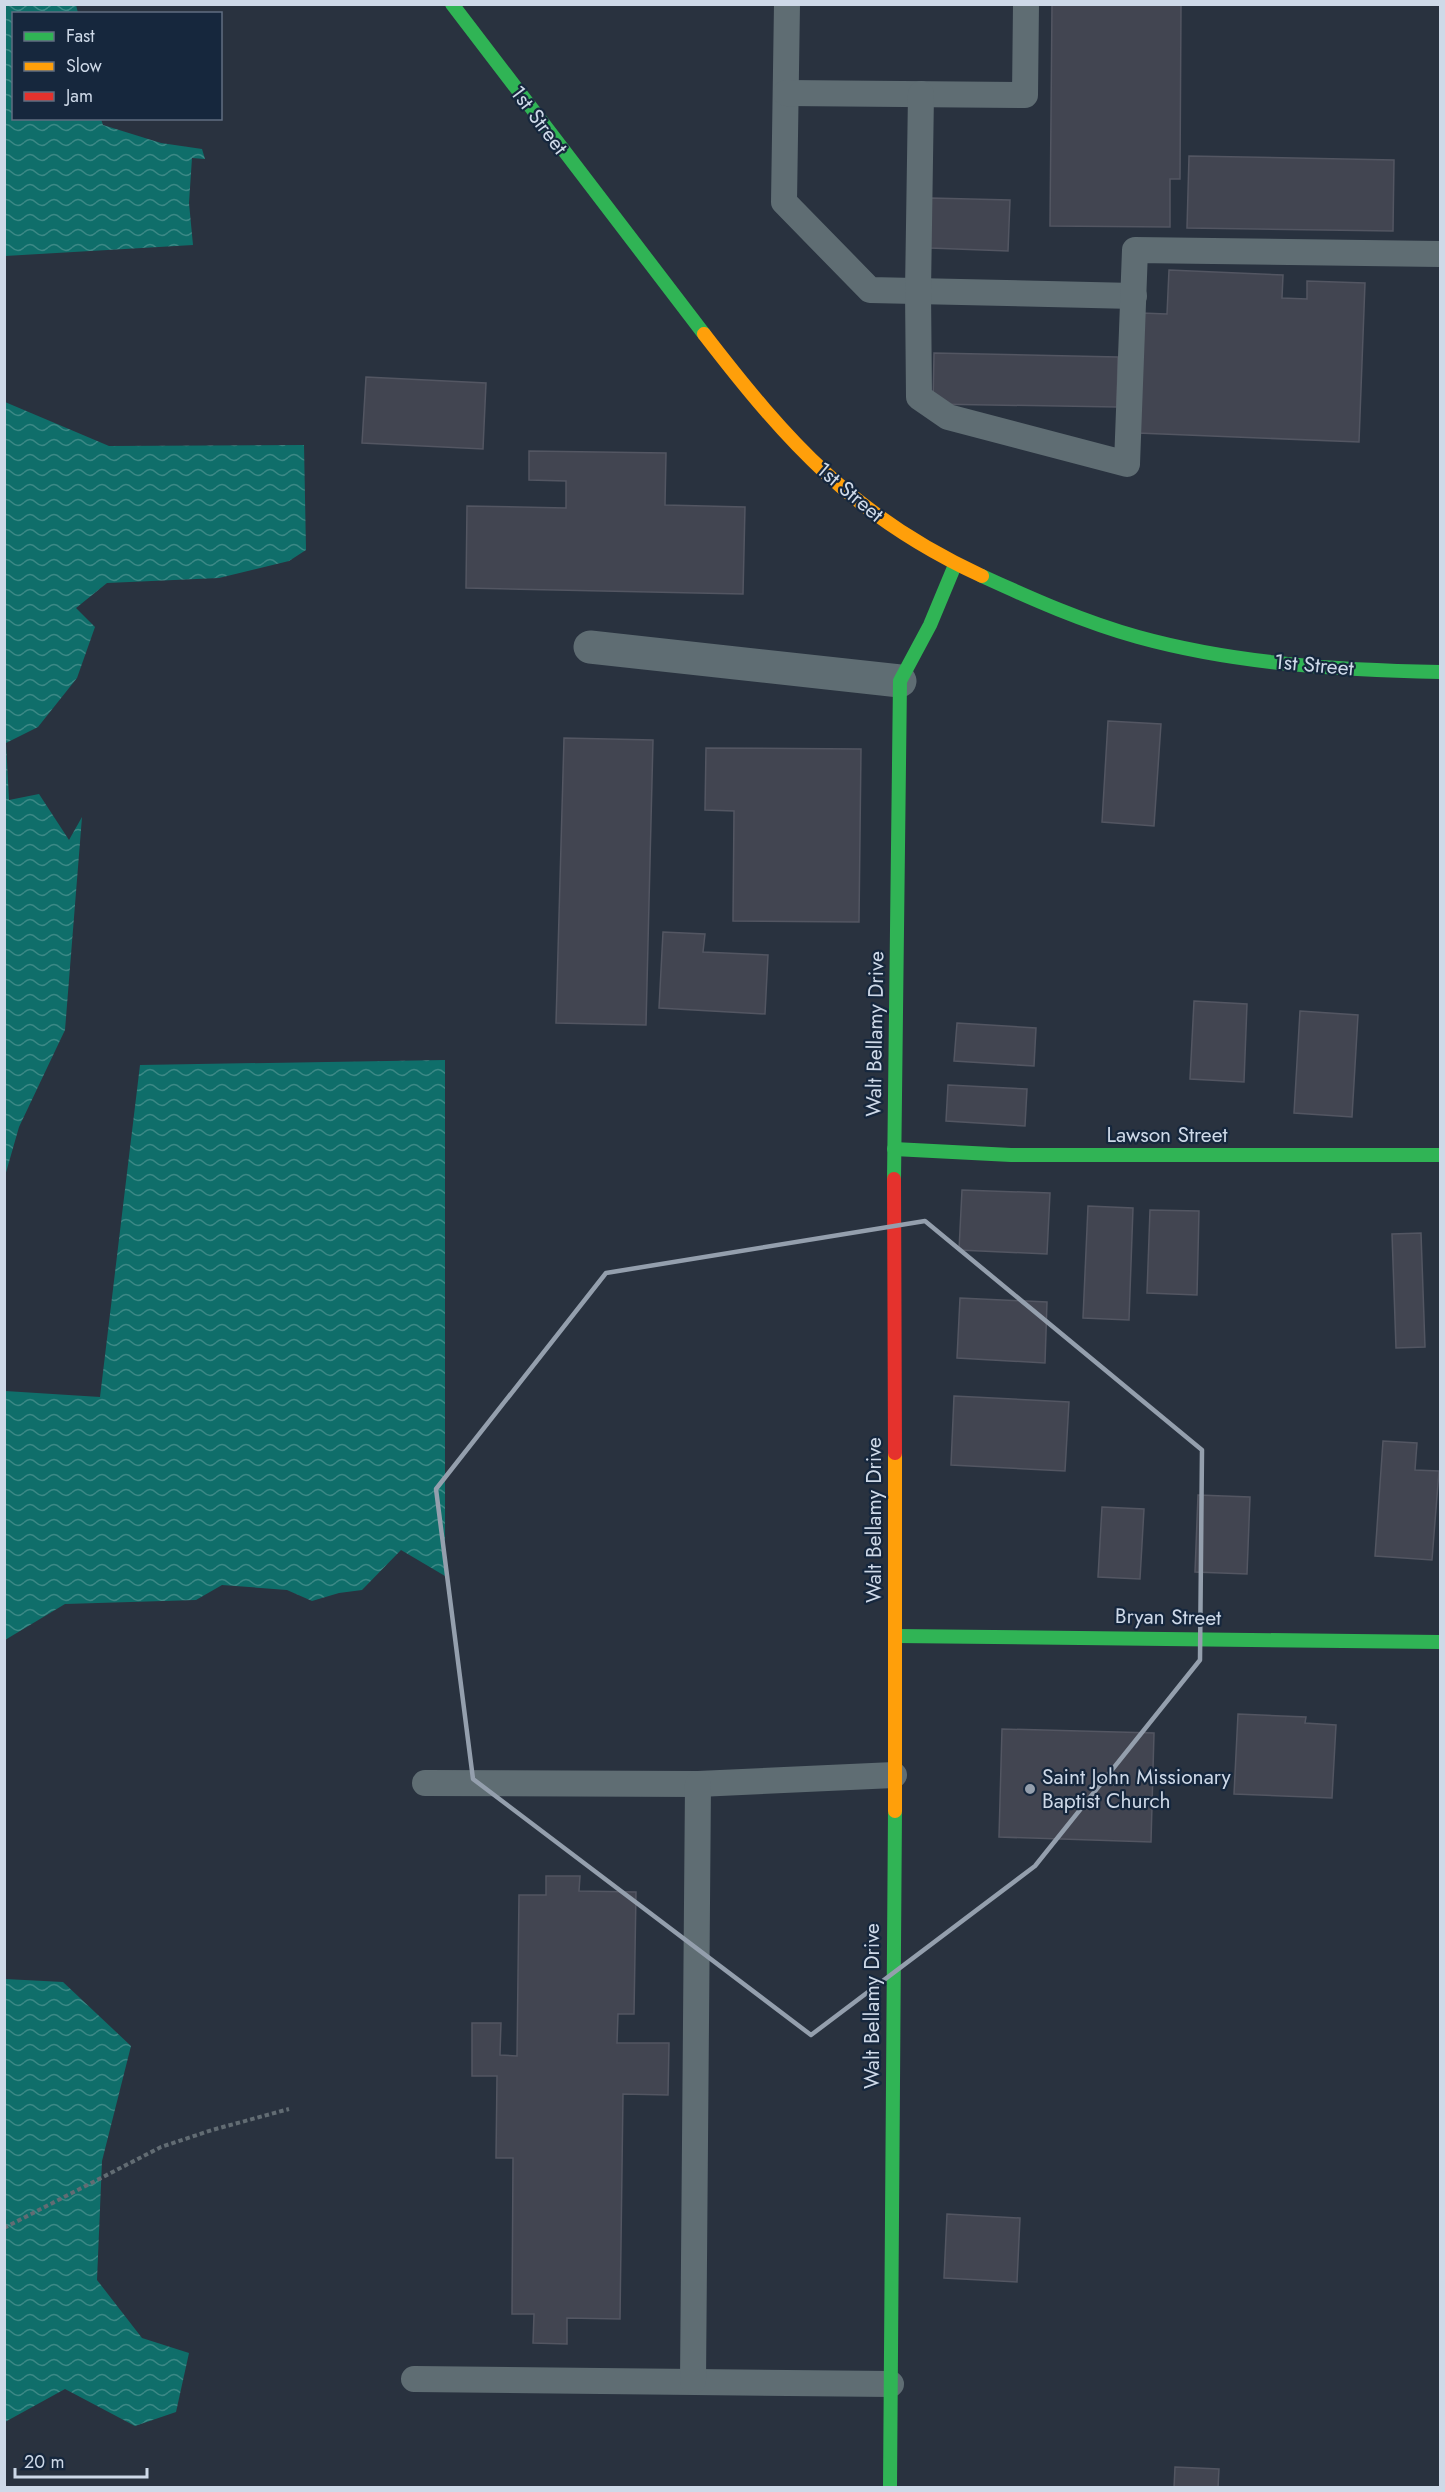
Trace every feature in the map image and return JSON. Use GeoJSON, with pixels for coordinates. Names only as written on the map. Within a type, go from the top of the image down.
{"type":"FeatureCollection","features":[{"type":"Feature","properties":{"kind":"street","name":"1st Street"},"geometry":{"type":"LineString","coordinates":[[452,4],[753,397],[795,444],[854,499],[912,541],[955,565],[1065,612],[1156,641],[1229,656],[1305,666],[1440,672]]}},
{"type":"Feature","properties":{"kind":"street","name":"Walt Bellamy Drive"},"geometry":{"type":"LineString","coordinates":[[890,2487],[896,1636],[894,1149],[900,681],[930,625],[955,565]]}},
{"type":"Feature","properties":{"kind":"street"},"geometry":{"type":"LineString","coordinates":[[590,647],[900,681]]}},
{"type":"Feature","properties":{"kind":"street","name":"Lawson Street"},"geometry":{"type":"LineString","coordinates":[[894,1149],[1011,1155],[1440,1155]]}},
{"type":"Feature","properties":{"kind":"street","name":"Bryan Street"},"geometry":{"type":"LineString","coordinates":[[896,1636],[1440,1642]]}},
{"type":"Feature","properties":{"kind":"lane"},"geometry":{"type":"LineString","coordinates":[[787,4],[784,202],[870,290],[1134,296]]}},
{"type":"Feature","properties":{"kind":"lane"},"geometry":{"type":"LineString","coordinates":[[786,93],[1025,95],[1026,4]]}},
{"type":"Feature","properties":{"kind":"lane"},"geometry":{"type":"LineString","coordinates":[[921,94],[919,397],[948,417],[1127,464],[1135,250],[1440,254]]}},
{"type":"Feature","properties":{"kind":"lane"},"geometry":{"type":"LineString","coordinates":[[425,1783],[698,1784],[894,1775]]}},
{"type":"Feature","properties":{"kind":"lane"},"geometry":{"type":"LineString","coordinates":[[693,2381],[698,1784]]}},
{"type":"Feature","properties":{"kind":"lane"},"geometry":{"type":"LineString","coordinates":[[414,2379],[891,2384]]}},
{"type":"Feature","properties":{"kind":"path"},"geometry":{"type":"LineString","coordinates":[[4,2228],[161,2147],[289,2109]]}},
{"type":"Feature","properties":{"kind":"highlighted area"},"geometry":{"type":"Polygon","coordinates":[[[925,1221],[1202,1450],[1200,1660],[1035,1866],[811,2035],[473,1779],[436,1489],[606,1273],[925,1221]]]}},
{"type":"Feature","properties":{"kind":"water"},"geometry":{"type":"Polygon","coordinates":[[[5,4],[76,5],[78,12],[12,12],[12,120],[101,120],[103,125],[161,143],[202,149],[205,159],[192,158],[189,203],[193,245],[5,256],[5,4]]]}},
{"type":"Feature","properties":{"kind":"water"},"geometry":{"type":"Polygon","coordinates":[[[5,402],[109,446],[304,445],[306,550],[289,561],[219,578],[107,583],[76,608],[95,627],[77,678],[38,727],[6,743],[9,800],[39,794],[69,840],[82,817],[65,1030],[19,1127],[5,1176],[5,402]]]}},
{"type":"Feature","properties":{"kind":"water"},"geometry":{"type":"Polygon","coordinates":[[[445,1060],[445,1576],[401,1550],[362,1590],[339,1593],[312,1601],[287,1590],[222,1585],[196,1600],[65,1604],[5,1640],[5,1391],[100,1397],[140,1065],[445,1060]]]}},
{"type":"Feature","properties":{"kind":"water"},"geometry":{"type":"Polygon","coordinates":[[[5,1979],[63,1982],[131,2046],[102,2161],[97,2280],[142,2338],[189,2353],[176,2412],[135,2426],[65,2389],[5,2422],[5,1979]]]}},
{"type":"Feature","properties":{"kind":"building"},"geometry":{"type":"Polygon","coordinates":[[[1052,4],[1181,4],[1180,179],[1170,179],[1170,227],[1050,226],[1052,4]]]}},
{"type":"Feature","properties":{"kind":"building"},"geometry":{"type":"Polygon","coordinates":[[[1189,156],[1394,160],[1393,231],[1187,228],[1189,156]]]}},
{"type":"Feature","properties":{"kind":"building"},"geometry":{"type":"Polygon","coordinates":[[[931,198],[1010,200],[1008,251],[930,248],[931,198]]]}},
{"type":"Feature","properties":{"kind":"building"},"geometry":{"type":"Polygon","coordinates":[[[1169,270],[1283,275],[1282,298],[1307,299],[1307,281],[1365,283],[1359,442],[1138,433],[1142,313],[1167,314],[1169,270]]]}},
{"type":"Feature","properties":{"kind":"building"},"geometry":{"type":"Polygon","coordinates":[[[934,353],[1118,357],[1117,407],[933,404],[934,353]]]}},
{"type":"Feature","properties":{"kind":"building"},"geometry":{"type":"Polygon","coordinates":[[[366,377],[486,383],[483,449],[362,443],[366,377]]]}},
{"type":"Feature","properties":{"kind":"building"},"geometry":{"type":"Polygon","coordinates":[[[529,451],[666,453],[665,505],[745,507],[743,594],[466,588],[467,506],[566,508],[566,481],[529,480],[529,451]]]}},
{"type":"Feature","properties":{"kind":"building"},"geometry":{"type":"Polygon","coordinates":[[[1108,721],[1161,724],[1154,826],[1102,822],[1108,721]]]}},
{"type":"Feature","properties":{"kind":"building"},"geometry":{"type":"Polygon","coordinates":[[[564,738],[653,740],[646,1025],[556,1023],[564,738]]]}},
{"type":"Feature","properties":{"kind":"building"},"geometry":{"type":"Polygon","coordinates":[[[706,748],[861,749],[859,922],[733,921],[734,811],[705,810],[706,748]]]}},
{"type":"Feature","properties":{"kind":"building"},"geometry":{"type":"Polygon","coordinates":[[[663,932],[705,934],[703,952],[768,955],[765,1014],[659,1008],[663,932]]]}},
{"type":"Feature","properties":{"kind":"building"},"geometry":{"type":"Polygon","coordinates":[[[1194,1001],[1247,1004],[1244,1082],[1190,1079],[1194,1001]]]}},
{"type":"Feature","properties":{"kind":"building"},"geometry":{"type":"Polygon","coordinates":[[[1300,1011],[1358,1015],[1352,1117],[1294,1113],[1300,1011]]]}},
{"type":"Feature","properties":{"kind":"building"},"geometry":{"type":"Polygon","coordinates":[[[957,1023],[1036,1028],[1034,1066],[954,1061],[957,1023]]]}},
{"type":"Feature","properties":{"kind":"building"},"geometry":{"type":"Polygon","coordinates":[[[948,1085],[1027,1089],[1025,1126],[946,1121],[948,1085]]]}},
{"type":"Feature","properties":{"kind":"building"},"geometry":{"type":"Polygon","coordinates":[[[962,1190],[1050,1193],[1047,1254],[959,1250],[962,1190]]]}},
{"type":"Feature","properties":{"kind":"building"},"geometry":{"type":"Polygon","coordinates":[[[1088,1206],[1133,1208],[1129,1320],[1083,1318],[1088,1206]]]}},
{"type":"Feature","properties":{"kind":"building"},"geometry":{"type":"Polygon","coordinates":[[[1150,1210],[1199,1211],[1197,1295],[1147,1293],[1150,1210]]]}},
{"type":"Feature","properties":{"kind":"building"},"geometry":{"type":"Polygon","coordinates":[[[1421,1233],[1425,1347],[1396,1348],[1392,1234],[1421,1233]]]}},
{"type":"Feature","properties":{"kind":"building"},"geometry":{"type":"Polygon","coordinates":[[[960,1298],[1047,1302],[1045,1363],[957,1358],[960,1298]]]}},
{"type":"Feature","properties":{"kind":"building"},"geometry":{"type":"Polygon","coordinates":[[[954,1396],[1069,1402],[1065,1471],[951,1465],[954,1396]]]}},
{"type":"Feature","properties":{"kind":"building"},"geometry":{"type":"Polygon","coordinates":[[[1383,1441],[1417,1443],[1415,1470],[1439,1471],[1432,1560],[1375,1556],[1383,1441]]]}},
{"type":"Feature","properties":{"kind":"building"},"geometry":{"type":"Polygon","coordinates":[[[1198,1495],[1250,1497],[1247,1574],[1195,1572],[1198,1495]]]}},
{"type":"Feature","properties":{"kind":"building"},"geometry":{"type":"Polygon","coordinates":[[[1102,1507],[1144,1509],[1140,1579],[1098,1577],[1102,1507]]]}},
{"type":"Feature","properties":{"kind":"building"},"geometry":{"type":"Polygon","coordinates":[[[1238,1714],[1306,1717],[1305,1723],[1336,1725],[1332,1798],[1234,1794],[1238,1714]]]}},
{"type":"Feature","properties":{"kind":"building"},"geometry":{"type":"Polygon","coordinates":[[[1002,1729],[1154,1733],[1151,1842],[999,1837],[1002,1729]]]}},
{"type":"Feature","properties":{"kind":"building"},"geometry":{"type":"Polygon","coordinates":[[[546,1876],[580,1876],[579,1891],[636,1892],[634,2014],[618,2014],[617,2043],[669,2043],[668,2095],[623,2094],[620,2319],[567,2318],[567,2344],[533,2343],[534,2314],[512,2314],[513,2158],[496,2158],[497,2076],[472,2076],[472,2023],[501,2023],[500,2055],[517,2056],[519,1895],[546,1895],[546,1876]]]}},
{"type":"Feature","properties":{"kind":"building"},"geometry":{"type":"Polygon","coordinates":[[[947,2214],[1020,2218],[1017,2282],[944,2278],[947,2214]]]}},
{"type":"Feature","properties":{"kind":"building"},"geometry":{"type":"Polygon","coordinates":[[[1175,2467],[1219,2469],[1218,2488],[1174,2488],[1175,2467]]]}},
{"type":"Feature","properties":{"kind":"traffic: fast"},"geometry":{"type":"LineString","coordinates":[[452,4],[704,334]]}},
{"type":"Feature","properties":{"kind":"traffic: fast"},"geometry":{"type":"LineString","coordinates":[[894,1179],[900,681],[930,625],[955,565]]}},
{"type":"Feature","properties":{"kind":"traffic: fast"},"geometry":{"type":"LineString","coordinates":[[982,576],[1098,624],[1138,637],[1212,654],[1288,664],[1440,672]]}},
{"type":"Feature","properties":{"kind":"traffic: fast"},"geometry":{"type":"LineString","coordinates":[[894,1149],[1011,1155],[1440,1155]]}},
{"type":"Feature","properties":{"kind":"traffic: fast"},"geometry":{"type":"LineString","coordinates":[[896,1636],[1440,1642]]}},
{"type":"Feature","properties":{"kind":"traffic: fast"},"geometry":{"type":"LineString","coordinates":[[890,2488],[895,1811]]}},
{"type":"Feature","properties":{"kind":"traffic: slow"},"geometry":{"type":"LineString","coordinates":[[704,334],[765,410],[826,474],[896,529],[982,576]]}},
{"type":"Feature","properties":{"kind":"traffic: slow"},"geometry":{"type":"LineString","coordinates":[[895,1453],[895,1811]]}},
{"type":"Feature","properties":{"kind":"traffic: jam"},"geometry":{"type":"LineString","coordinates":[[894,1179],[895,1453]]}},
{"type":"Feature","properties":{"kind":"place","name":"Saint John Missionary Baptist Church"},"geometry":{"type":"Point","coordinates":[1030,1789]}}]}
